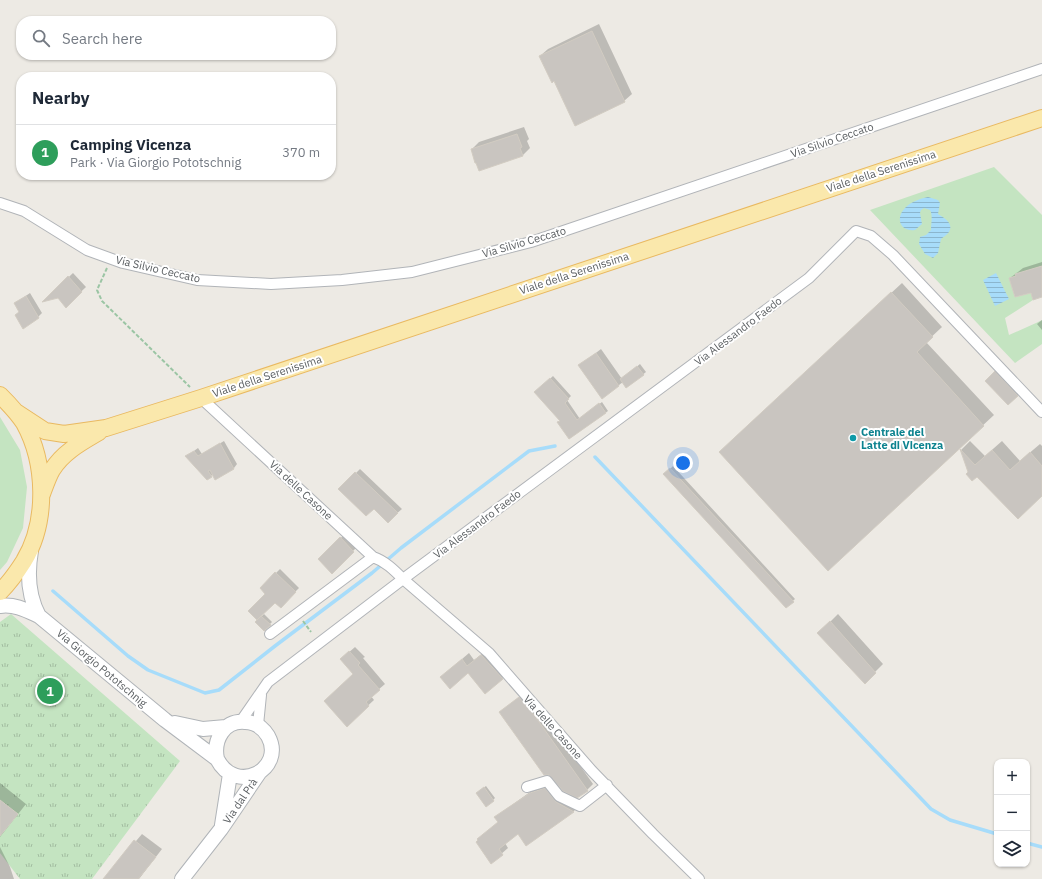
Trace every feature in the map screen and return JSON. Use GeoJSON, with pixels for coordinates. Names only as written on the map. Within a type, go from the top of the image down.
{"type":"FeatureCollection","features":[{"type":"Feature","properties":{"kind":"main road","name":"Viale della Serenissima"},"geometry":{"type":"LineString","coordinates":[[16,412],[45,431],[64,434],[106,428],[201,398],[1042,118]]}},
{"type":"Feature","properties":{"kind":"main road"},"geometry":{"type":"LineString","coordinates":[[0,396],[16,412],[24,423],[34,448],[40,479],[41,497],[38,521],[33,540],[24,560],[0,592]]}},
{"type":"Feature","properties":{"kind":"main road","name":"Viale della Serenissima"},"geometry":{"type":"LineString","coordinates":[[41,497],[52,470],[70,449],[106,428]]}},
{"type":"Feature","properties":{"kind":"street","name":"Via Silvio Ceccato"},"geometry":{"type":"LineString","coordinates":[[0,203],[24,211],[87,250],[123,264],[197,280],[271,284],[342,280],[412,272],[531,242],[1042,69]]}},
{"type":"Feature","properties":{"kind":"street","name":"Via Alessandro Faedo"},"geometry":{"type":"LineString","coordinates":[[403,579],[808,278],[856,231],[871,236],[893,255],[1042,412]]}},
{"type":"Feature","properties":{"kind":"street","name":"Via delle Casone"},"geometry":{"type":"LineString","coordinates":[[201,398],[376,558],[393,570],[489,653],[606,785],[699,879]]}},
{"type":"Feature","properties":{"kind":"street","name":"Via Giorgio Pototschnig"},"geometry":{"type":"LineString","coordinates":[[33,540],[28,566],[28,579],[32,602],[39,616]]}},
{"type":"Feature","properties":{"kind":"street"},"geometry":{"type":"LineString","coordinates":[[270,634],[376,558]]}},
{"type":"Feature","properties":{"kind":"street"},"geometry":{"type":"LineString","coordinates":[[241,721],[268,682],[403,579]]}},
{"type":"Feature","properties":{"kind":"street","name":"Via Giorgio Pototschnig"},"geometry":{"type":"LineString","coordinates":[[0,606],[18,606],[39,616],[165,720],[217,759]]}},
{"type":"Feature","properties":{"kind":"street"},"geometry":{"type":"LineString","coordinates":[[258,725],[261,693]]}},
{"type":"Feature","properties":{"kind":"street","name":"Via Giorgio Pototschnig"},"geometry":{"type":"LineString","coordinates":[[165,720],[186,727],[203,729],[226,727]]}},
{"type":"Feature","properties":{"kind":"street"},"geometry":{"type":"LineString","coordinates":[[241,721],[258,725],[270,740],[272,749],[266,766],[259,773],[252,776],[237,777],[230,774],[220,765],[217,759],[215,750],[220,734],[226,727],[241,721]]}},
{"type":"Feature","properties":{"kind":"street","name":"Via dal Prà"},"geometry":{"type":"LineString","coordinates":[[182,879],[221,829],[259,773]]}},
{"type":"Feature","properties":{"kind":"street","name":"Via dal Prà"},"geometry":{"type":"LineString","coordinates":[[221,829],[230,774]]}},
{"type":"Feature","properties":{"kind":"street"},"geometry":{"type":"LineString","coordinates":[[527,787],[547,781],[559,796],[580,806],[606,785]]}},
{"type":"Feature","properties":{"kind":"path"},"geometry":{"type":"LineString","coordinates":[[111,259],[97,290],[102,301],[201,398]]}},
{"type":"Feature","properties":{"kind":"path"},"geometry":{"type":"LineString","coordinates":[[302,620],[311,632]]}},
{"type":"Feature","properties":{"kind":"green space"},"geometry":{"type":"Polygon","coordinates":[[[994,167],[1042,215],[1042,266],[1016,274],[1016,276],[1009,278],[1015,297],[1031,293],[1033,300],[1005,318],[1009,335],[1042,320],[1042,344],[1015,363],[870,210],[994,167]]]}},
{"type":"Feature","properties":{"kind":"green space"},"geometry":{"type":"Polygon","coordinates":[[[0,417],[20,450],[27,487],[23,528],[7,562],[0,570],[0,417]]]}},
{"type":"Feature","properties":{"kind":"green space"},"geometry":{"type":"Polygon","coordinates":[[[11,614],[180,761],[92,879],[20,879],[0,853],[0,622],[11,614]]]}},
{"type":"Feature","properties":{"kind":"water"},"geometry":{"type":"Polygon","coordinates":[[[928,197],[938,200],[940,203],[938,214],[948,221],[950,226],[949,232],[941,239],[938,253],[933,258],[925,254],[919,244],[920,237],[926,235],[931,230],[932,217],[930,210],[924,208],[921,210],[920,213],[922,224],[915,230],[906,229],[903,227],[900,220],[900,216],[905,208],[916,201],[928,197]]]}},
{"type":"Feature","properties":{"kind":"water"},"geometry":{"type":"Polygon","coordinates":[[[996,273],[1009,299],[995,306],[983,280],[996,273]]]}},
{"type":"Feature","properties":{"kind":"building"},"geometry":{"type":"Polygon","coordinates":[[[592,31],[625,102],[575,126],[554,81],[552,83],[539,56],[592,31]]]}},
{"type":"Feature","properties":{"kind":"building"},"geometry":{"type":"Polygon","coordinates":[[[517,134],[522,147],[520,148],[523,156],[479,171],[471,149],[517,134]]]}},
{"type":"Feature","properties":{"kind":"building"},"geometry":{"type":"Polygon","coordinates":[[[1042,266],[1042,297],[1033,300],[1031,293],[1015,297],[1009,278],[1016,276],[1015,274],[1042,266]]]}},
{"type":"Feature","properties":{"kind":"building"},"geometry":{"type":"Polygon","coordinates":[[[68,276],[82,292],[66,308],[58,298],[42,302],[68,276]]]}},
{"type":"Feature","properties":{"kind":"building","name":"Centrale del Latte di Vicenza"},"geometry":{"type":"Polygon","coordinates":[[[891,292],[933,337],[917,352],[984,426],[828,571],[719,452],[891,292]]]}},
{"type":"Feature","properties":{"kind":"building"},"geometry":{"type":"Polygon","coordinates":[[[26,296],[39,318],[23,329],[15,315],[19,312],[14,303],[26,296]]]}},
{"type":"Feature","properties":{"kind":"building"},"geometry":{"type":"Polygon","coordinates":[[[596,353],[619,386],[602,399],[578,365],[596,353]]]}},
{"type":"Feature","properties":{"kind":"building"},"geometry":{"type":"Polygon","coordinates":[[[637,366],[644,375],[626,388],[620,379],[637,366]]]}},
{"type":"Feature","properties":{"kind":"building"},"geometry":{"type":"Polygon","coordinates":[[[995,371],[1018,396],[1008,405],[985,381],[995,371]]]}},
{"type":"Feature","properties":{"kind":"building"},"geometry":{"type":"Polygon","coordinates":[[[550,378],[569,399],[565,403],[577,420],[599,403],[606,413],[569,439],[557,422],[560,421],[534,392],[550,378]]]}},
{"type":"Feature","properties":{"kind":"building"},"geometry":{"type":"Polygon","coordinates":[[[220,443],[234,469],[215,480],[210,470],[208,471],[212,477],[207,480],[185,456],[194,451],[198,456],[220,443]]]}},
{"type":"Feature","properties":{"kind":"building"},"geometry":{"type":"Polygon","coordinates":[[[960,449],[975,465],[992,450],[1010,470],[1030,452],[1042,466],[1042,496],[1018,519],[977,477],[972,481],[966,474],[968,472],[960,449]]]}},
{"type":"Feature","properties":{"kind":"building"},"geometry":{"type":"Polygon","coordinates":[[[670,468],[794,602],[786,608],[663,474],[670,468]]]}},
{"type":"Feature","properties":{"kind":"building"},"geometry":{"type":"Polygon","coordinates":[[[355,472],[398,513],[388,523],[374,509],[366,516],[338,489],[355,472]]]}},
{"type":"Feature","properties":{"kind":"building"},"geometry":{"type":"Polygon","coordinates":[[[340,537],[354,552],[332,574],[318,559],[340,537]]]}},
{"type":"Feature","properties":{"kind":"building"},"geometry":{"type":"Polygon","coordinates":[[[275,572],[296,592],[281,608],[275,603],[257,620],[248,611],[265,594],[260,588],[275,572]]]}},
{"type":"Feature","properties":{"kind":"building"},"geometry":{"type":"Polygon","coordinates":[[[261,616],[271,625],[264,631],[255,622],[261,616]]]}},
{"type":"Feature","properties":{"kind":"building"},"geometry":{"type":"Polygon","coordinates":[[[830,621],[876,673],[865,684],[817,633],[830,621]]]}},
{"type":"Feature","properties":{"kind":"building"},"geometry":{"type":"Polygon","coordinates":[[[349,651],[360,663],[358,665],[380,690],[366,702],[369,706],[347,727],[324,701],[353,674],[340,659],[349,651]]]}},
{"type":"Feature","properties":{"kind":"building"},"geometry":{"type":"Polygon","coordinates":[[[481,655],[503,679],[485,694],[468,673],[450,689],[440,677],[462,659],[467,666],[481,655]]]}},
{"type":"Feature","properties":{"kind":"building"},"geometry":{"type":"Polygon","coordinates":[[[519,697],[532,712],[588,791],[577,798],[563,791],[549,775],[544,775],[499,712],[519,697]]]}},
{"type":"Feature","properties":{"kind":"building"},"geometry":{"type":"Polygon","coordinates":[[[484,787],[494,801],[486,807],[476,793],[484,787]]]}},
{"type":"Feature","properties":{"kind":"building"},"geometry":{"type":"Polygon","coordinates":[[[545,788],[556,802],[574,812],[526,846],[518,834],[499,849],[503,855],[491,864],[476,842],[478,840],[477,839],[498,822],[494,817],[530,793],[545,788]]]}},
{"type":"Feature","properties":{"kind":"building"},"geometry":{"type":"Polygon","coordinates":[[[0,800],[18,814],[0,836],[0,800]]]}},
{"type":"Feature","properties":{"kind":"building"},"geometry":{"type":"Polygon","coordinates":[[[134,840],[156,857],[138,879],[103,879],[134,840]]]}},
{"type":"Feature","properties":{"kind":"waterway"},"geometry":{"type":"LineString","coordinates":[[53,591],[128,656],[148,670],[205,693],[219,690],[372,573],[401,548],[529,451],[555,446]]}},
{"type":"Feature","properties":{"kind":"waterway"},"geometry":{"type":"LineString","coordinates":[[595,457],[931,809],[950,820],[994,833]]}},
{"type":"Feature","properties":{"kind":"waterway"},"geometry":{"type":"LineString","coordinates":[[1030,844],[1042,847]]}},
{"type":"Feature","properties":{"kind":"place","name":"Centrale del Latte di Vicenza"},"geometry":{"type":"Point","coordinates":[853,438]}},
{"type":"Feature","properties":{"kind":"place","name":"Camping Vicenza"},"geometry":{"type":"Point","coordinates":[50,691]}}]}
